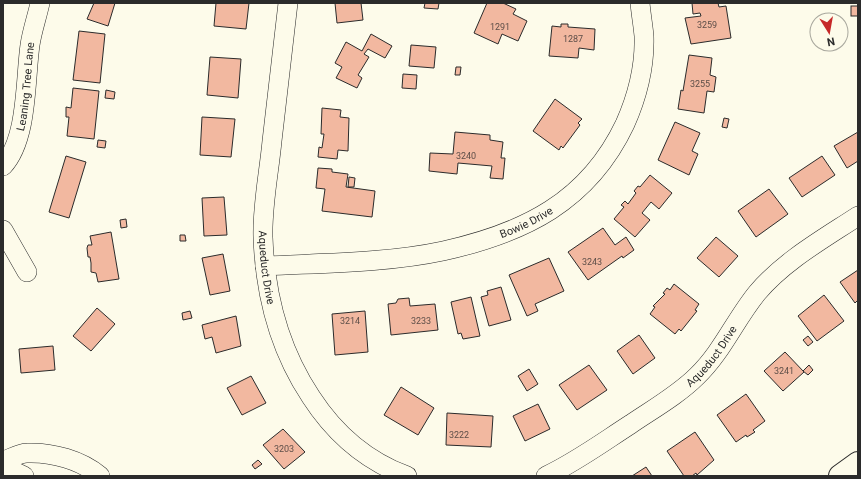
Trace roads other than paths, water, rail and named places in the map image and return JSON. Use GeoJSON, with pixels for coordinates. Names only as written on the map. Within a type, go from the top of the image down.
{"type":"FeatureCollection","features":[{"type":"Feature","properties":{"kind":"highway"},"geometry":{"type":"LineString","coordinates":[[840,476],[858,463]]}},
{"type":"Feature","properties":{"kind":"street","name":"Leaning Tree Lane"},"geometry":{"type":"LineString","coordinates":[[3,166],[14,150],[20,134],[30,43],[40,3]]}},
{"type":"Feature","properties":{"kind":"street","name":"Aqueduct Drive"},"geometry":{"type":"LineString","coordinates":[[288,3],[263,236],[269,296],[278,332],[290,360],[322,414],[344,439],[367,456],[407,476]]}},
{"type":"Feature","properties":{"kind":"street","name":"Bowie Drive"},"geometry":{"type":"LineString","coordinates":[[265,266],[352,261],[443,251],[505,233],[540,216],[574,194],[598,169],[617,141],[631,111],[641,77],[644,37],[640,3]]}},
{"type":"Feature","properties":{"kind":"street","name":"Aqueduct Drive"},"geometry":{"type":"LineString","coordinates":[[546,476],[566,467],[651,411],[696,377],[712,360],[756,294],[771,277],[801,254],[858,216]]}},
{"type":"Feature","properties":{"kind":"street"},"geometry":{"type":"LineString","coordinates":[[3,230],[27,272]]}},
{"type":"Feature","properties":{"kind":"street"},"geometry":{"type":"LineString","coordinates":[[3,461],[26,453],[58,456],[89,466],[100,476]]}},
{"type":"Feature","properties":{"kind":"street"},"geometry":{"type":"LineString","coordinates":[[3,466],[24,476]]}}]}
